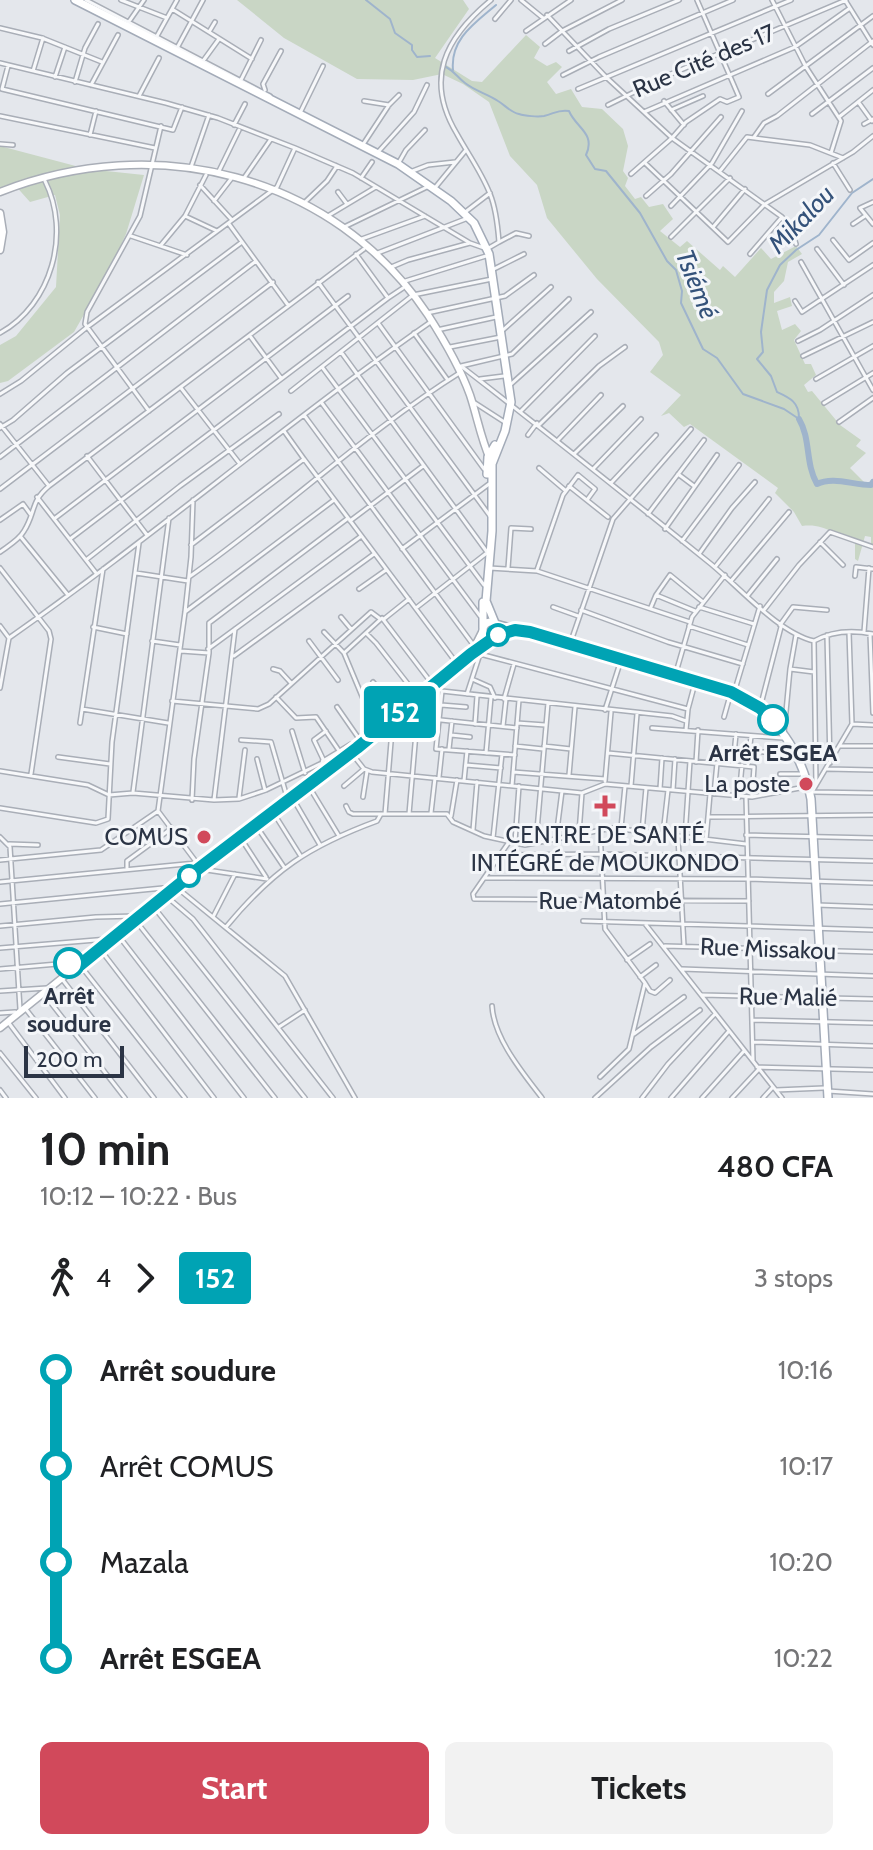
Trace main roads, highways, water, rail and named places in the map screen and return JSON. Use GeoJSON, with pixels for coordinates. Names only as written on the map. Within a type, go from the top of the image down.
{"type":"FeatureCollection","features":[{"type":"Feature","properties":{"kind":"main road"},"geometry":{"type":"LineString","coordinates":[[75,0],[156,38],[379,153],[410,172],[466,215],[479,232],[492,270],[511,402],[506,424],[487,472],[490,516],[483,626],[485,636],[523,630]]}},
{"type":"Feature","properties":{"kind":"main road"},"geometry":{"type":"LineString","coordinates":[[490,461],[492,531],[486,601],[499,628],[496,636]]}},
{"type":"Feature","properties":{"kind":"main road"},"geometry":{"type":"LineString","coordinates":[[483,626],[495,623],[523,630],[733,693],[760,708],[786,735],[812,790],[828,1092]]}},
{"type":"Feature","properties":{"kind":"waterway","name":"Tsiémé"},"geometry":{"type":"LineString","coordinates":[[366,0],[390,19],[395,33],[412,45],[417,57],[430,56]]}},
{"type":"Feature","properties":{"kind":"waterway"},"geometry":{"type":"LineString","coordinates":[[453,70],[453,59],[460,41],[472,25],[496,5]]}},
{"type":"Feature","properties":{"kind":"waterway","name":"Tsiémé"},"geometry":{"type":"LineString","coordinates":[[446,67],[469,86],[516,113],[541,116],[569,111],[587,136],[586,155],[595,169],[606,171],[640,213],[667,261],[676,270],[682,291],[681,303],[703,349],[717,358],[743,394],[784,409],[799,419]]}},
{"type":"Feature","properties":{"kind":"waterway","name":"Mikalou"},"geometry":{"type":"LineString","coordinates":[[799,418],[795,404],[777,392],[771,376],[757,359],[763,352],[761,332],[767,290],[780,265],[819,235],[852,193],[873,179]]}},
{"type":"Feature","properties":{"kind":"waterway","name":"Tsiémé"},"geometry":{"type":"LineString","coordinates":[[799,419],[817,484],[836,481],[871,485],[873,482]]}},
{"type":"Feature","properties":{"kind":"place","name":"Arrêt ESGEA"},"geometry":{"type":"Point","coordinates":[773,720]}},
{"type":"Feature","properties":{"kind":"place","name":"La poste"},"geometry":{"type":"Point","coordinates":[806,784]}},
{"type":"Feature","properties":{"kind":"place","name":"CENTRE DE SANTÉ INTÉGRÉ de MOUKONDO"},"geometry":{"type":"Point","coordinates":[605,806]}},
{"type":"Feature","properties":{"kind":"place","name":"COMUS"},"geometry":{"type":"Point","coordinates":[204,837]}},
{"type":"Feature","properties":{"kind":"place","name":"Arrêt soudure"},"geometry":{"type":"Point","coordinates":[69,963]}}]}
